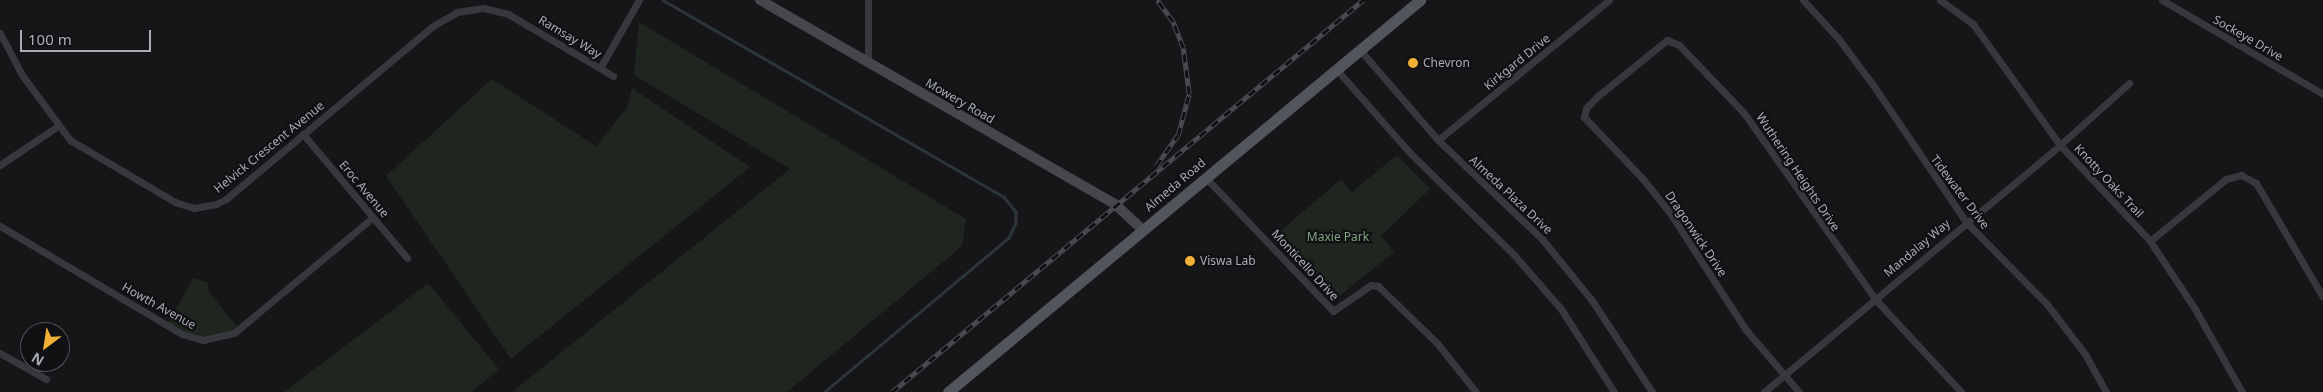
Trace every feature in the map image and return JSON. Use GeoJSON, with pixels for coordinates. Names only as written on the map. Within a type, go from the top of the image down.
{"type":"FeatureCollection","features":[{"type":"Feature","properties":{"kind":"main road","name":"Almeda Road"},"geometry":{"type":"LineString","coordinates":[[948,392],[1420,0]]}},
{"type":"Feature","properties":{"kind":"street"},"geometry":{"type":"LineString","coordinates":[[600,68],[639,0]]}},
{"type":"Feature","properties":{"kind":"street","name":"Mowery Road"},"geometry":{"type":"LineString","coordinates":[[760,0],[1116,205],[1143,230]]}},
{"type":"Feature","properties":{"kind":"street"},"geometry":{"type":"LineString","coordinates":[[868,0],[868,62]]}},
{"type":"Feature","properties":{"kind":"street","name":"Kirkgard Drive"},"geometry":{"type":"LineString","coordinates":[[1438,140],[1609,0]]}},
{"type":"Feature","properties":{"kind":"street","name":"Tidewater Drive"},"geometry":{"type":"LineString","coordinates":[[1802,0],[1838,38],[1873,84],[1966,222],[2046,303],[2085,354],[2106,392]]}},
{"type":"Feature","properties":{"kind":"street","name":"Knotty Oaks Trail"},"geometry":{"type":"LineString","coordinates":[[1940,0],[1973,24],[2060,145],[2150,241],[2195,309],[2242,392]]}},
{"type":"Feature","properties":{"kind":"street","name":"Sockeye Drive"},"geometry":{"type":"LineString","coordinates":[[2162,0],[2323,94]]}},
{"type":"Feature","properties":{"kind":"street","name":"Ramsay Way"},"geometry":{"type":"LineString","coordinates":[[457,12],[483,8],[508,14],[613,76]]}},
{"type":"Feature","properties":{"kind":"street","name":"Helvick Crescent Avenue"},"geometry":{"type":"LineString","coordinates":[[0,34],[22,75],[58,126],[78,145],[175,202],[194,208],[211,206],[226,199],[433,26],[457,12]]}},
{"type":"Feature","properties":{"kind":"street","name":"Wuthering Heights Drive"},"geometry":{"type":"LineString","coordinates":[[1599,95],[1661,43],[1672,40],[1679,45],[1758,130],[1828,236],[1874,299],[1961,392]]}},
{"type":"Feature","properties":{"kind":"street","name":"Almeda Plaza Drive"},"geometry":{"type":"LineString","coordinates":[[1360,50],[1438,140],[1542,239],[1591,300],[1652,392]]}},
{"type":"Feature","properties":{"kind":"street"},"geometry":{"type":"LineString","coordinates":[[1336,69],[1410,152],[1528,271],[1561,309],[1614,392]]}},
{"type":"Feature","properties":{"kind":"street","name":"Mandalay Way"},"geometry":{"type":"LineString","coordinates":[[1764,392],[2060,145],[2129,83]]}},
{"type":"Feature","properties":{"kind":"street","name":"Dragonwick Drive"},"geometry":{"type":"LineString","coordinates":[[1599,95],[1586,108],[1584,117],[1643,179],[1670,213],[1746,330],[1783,376],[1799,392]]}},
{"type":"Feature","properties":{"kind":"street"},"geometry":{"type":"LineString","coordinates":[[0,166],[58,126]]}},
{"type":"Feature","properties":{"kind":"street","name":"Eroc Avenue"},"geometry":{"type":"LineString","coordinates":[[303,134],[407,258]]}},
{"type":"Feature","properties":{"kind":"street"},"geometry":{"type":"LineString","coordinates":[[2150,241],[2226,179],[2241,175],[2256,183],[2323,297]]}},
{"type":"Feature","properties":{"kind":"street","name":"Monticello Drive"},"geometry":{"type":"LineString","coordinates":[[1206,178],[1333,311],[1371,285],[1378,286],[1437,343],[1476,392]]}},
{"type":"Feature","properties":{"kind":"street","name":"Howth Avenue"},"geometry":{"type":"LineString","coordinates":[[0,226],[182,334],[203,340],[234,333],[373,218]]}},
{"type":"Feature","properties":{"kind":"street"},"geometry":{"type":"LineString","coordinates":[[0,354],[46,379]]}},
{"type":"Feature","properties":{"kind":"green space"},"geometry":{"type":"Polygon","coordinates":[[[639,22],[966,219],[962,246],[787,392],[512,392],[790,169],[634,75],[639,22]]]}},
{"type":"Feature","properties":{"kind":"green space"},"geometry":{"type":"Polygon","coordinates":[[[492,79],[596,146],[627,108],[632,88],[750,167],[511,359],[386,176],[492,79]]]}},
{"type":"Feature","properties":{"kind":"green space","name":"Maxie Park"},"geometry":{"type":"Polygon","coordinates":[[[1397,155],[1430,189],[1381,236],[1394,252],[1338,297],[1277,234],[1341,179],[1352,192],[1397,155]]]}},
{"type":"Feature","properties":{"kind":"green space"},"geometry":{"type":"Polygon","coordinates":[[[193,278],[207,282],[209,292],[239,329],[203,340],[167,325],[193,278]]]}},
{"type":"Feature","properties":{"kind":"green space"},"geometry":{"type":"Polygon","coordinates":[[[428,283],[499,369],[472,392],[284,392],[428,283]]]}},
{"type":"Feature","properties":{"kind":"waterway"},"geometry":{"type":"LineString","coordinates":[[663,0],[1004,197],[1016,212],[1016,223],[1009,238],[825,392]]}},
{"type":"Feature","properties":{"kind":"railway"},"geometry":{"type":"LineString","coordinates":[[1156,166],[1178,135],[1189,94],[1183,48],[1173,22],[1157,0]]}},
{"type":"Feature","properties":{"kind":"railway"},"geometry":{"type":"LineString","coordinates":[[892,392],[1363,0]]}},
{"type":"Feature","properties":{"kind":"place","name":"Chevron"},"geometry":{"type":"Point","coordinates":[1413,63]}},
{"type":"Feature","properties":{"kind":"place","name":"Viswa Lab"},"geometry":{"type":"Point","coordinates":[1190,261]}}]}
